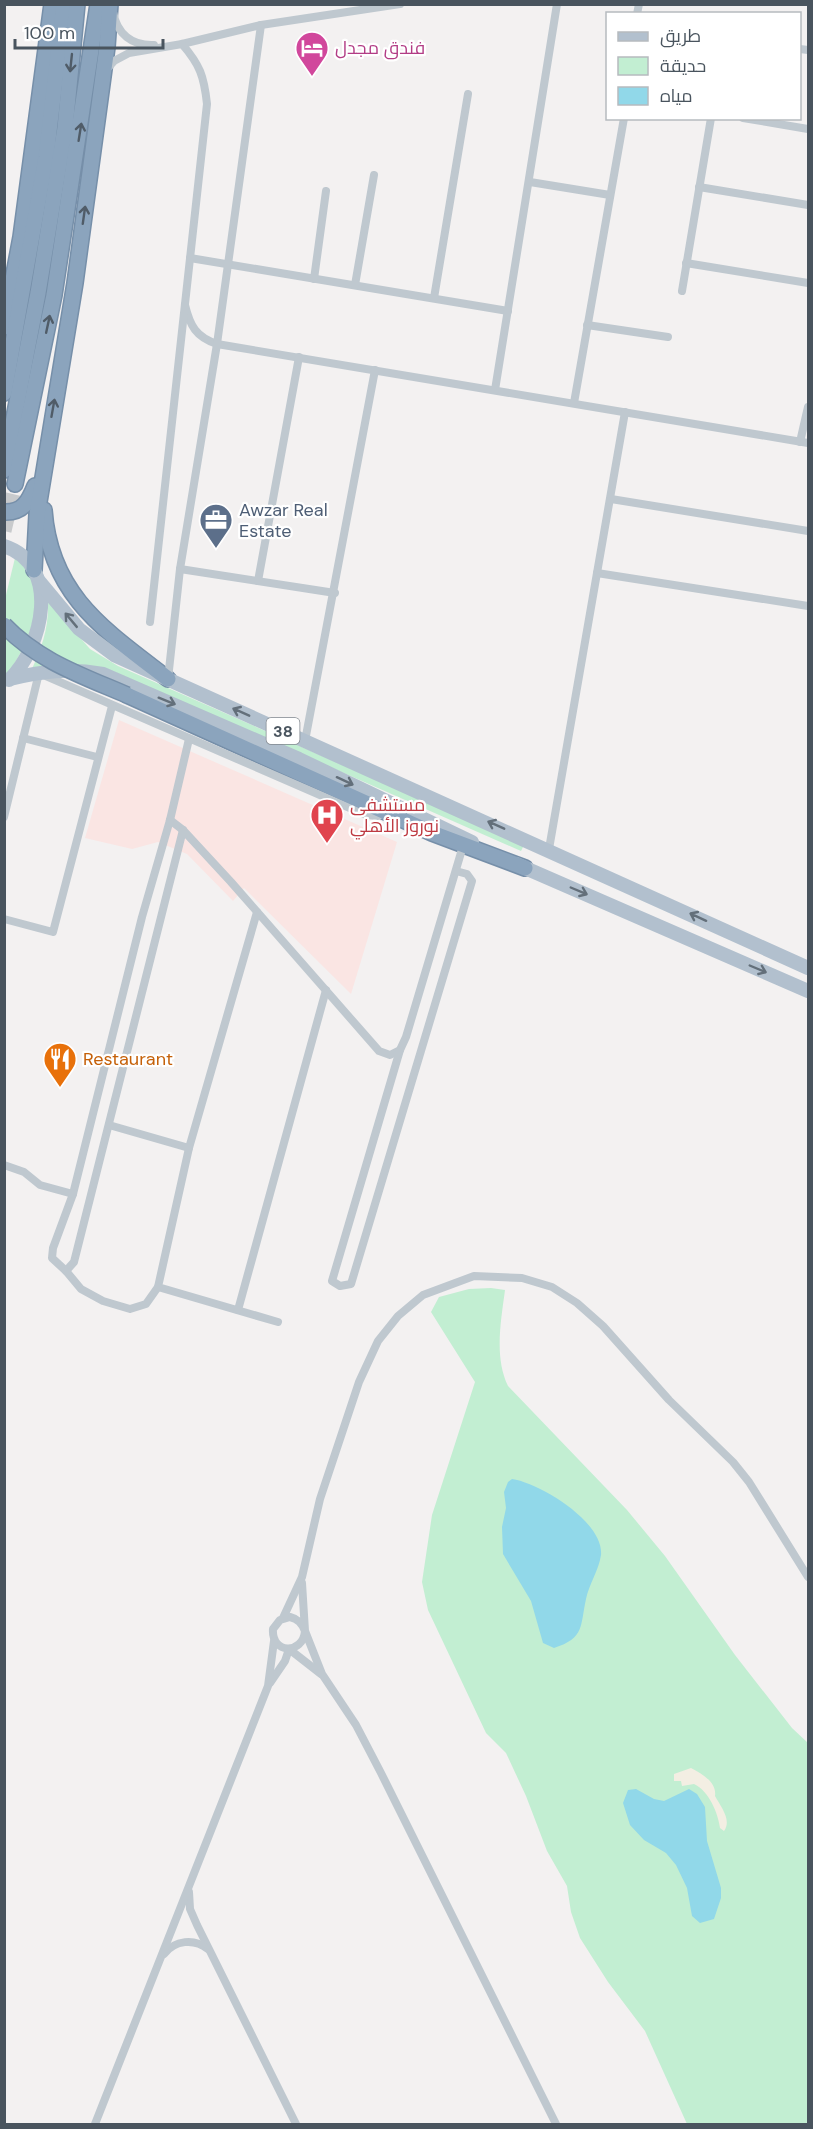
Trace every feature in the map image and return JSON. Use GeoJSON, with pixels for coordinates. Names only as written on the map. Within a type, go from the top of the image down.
{"type":"FeatureCollection","features":[{"type":"Feature","properties":{"kind":"highway"},"geometry":{"type":"LineString","coordinates":[[4,327],[21,237],[52,4]]}},
{"type":"Feature","properties":{"kind":"highway"},"geometry":{"type":"LineString","coordinates":[[4,393],[46,157],[64,4]]}},
{"type":"Feature","properties":{"kind":"highway"},"geometry":{"type":"LineString","coordinates":[[4,470],[38,292],[65,128],[77,4]]}},
{"type":"Feature","properties":{"kind":"highway"},"geometry":{"type":"LineString","coordinates":[[15,484],[54,295],[98,4]]}},
{"type":"Feature","properties":{"kind":"highway"},"geometry":{"type":"LineString","coordinates":[[36,575],[36,514],[75,283],[111,4]]}},
{"type":"Feature","properties":{"kind":"highway"},"geometry":{"type":"LineString","coordinates":[[49,430],[44,497],[45,523],[49,547],[61,577],[77,602],[98,624],[168,679]]}},
{"type":"Feature","properties":{"kind":"highway"},"geometry":{"type":"LineString","coordinates":[[4,512],[19,510],[29,501],[45,456]]}},
{"type":"Feature","properties":{"kind":"highway"},"geometry":{"type":"LineString","coordinates":[[4,625],[20,641],[50,662],[464,846],[525,868]]}},
{"type":"Feature","properties":{"kind":"main road","name":"38"},"geometry":{"type":"LineString","coordinates":[[4,546],[21,554],[79,629],[114,655],[549,849],[808,968]]}},
{"type":"Feature","properties":{"kind":"main road","name":"38"},"geometry":{"type":"LineString","coordinates":[[7,681],[31,649],[36,634],[42,603],[36,575]]}},
{"type":"Feature","properties":{"kind":"main road","name":"38"},"geometry":{"type":"LineString","coordinates":[[7,681],[39,673],[80,670],[114,679],[299,759],[525,868],[808,991]]}},
{"type":"Feature","properties":{"kind":"street"},"geometry":{"type":"LineString","coordinates":[[111,4],[118,30],[129,40],[150,45],[182,44]]}},
{"type":"Feature","properties":{"kind":"street"},"geometry":{"type":"LineString","coordinates":[[103,80],[109,66],[119,57],[261,25],[400,4]]}},
{"type":"Feature","properties":{"kind":"street"},"geometry":{"type":"LineString","coordinates":[[495,390],[557,4]]}},
{"type":"Feature","properties":{"kind":"street"},"geometry":{"type":"LineString","coordinates":[[168,679],[180,569],[229,266],[261,25]]}},
{"type":"Feature","properties":{"kind":"street"},"geometry":{"type":"LineString","coordinates":[[150,622],[207,104],[204,81],[198,63],[182,44]]}},
{"type":"Feature","properties":{"kind":"street"},"geometry":{"type":"LineString","coordinates":[[434,298],[468,94]]}},
{"type":"Feature","properties":{"kind":"street"},"geometry":{"type":"LineString","coordinates":[[573,403],[624,120]]}},
{"type":"Feature","properties":{"kind":"street"},"geometry":{"type":"LineString","coordinates":[[682,291],[711,120]]}},
{"type":"Feature","properties":{"kind":"street"},"geometry":{"type":"LineString","coordinates":[[755,120],[808,129]]}},
{"type":"Feature","properties":{"kind":"street"},"geometry":{"type":"LineString","coordinates":[[355,285],[374,175]]}},
{"type":"Feature","properties":{"kind":"street"},"geometry":{"type":"LineString","coordinates":[[530,182],[610,195]]}},
{"type":"Feature","properties":{"kind":"street"},"geometry":{"type":"LineString","coordinates":[[699,187],[808,205]]}},
{"type":"Feature","properties":{"kind":"street"},"geometry":{"type":"LineString","coordinates":[[314,279],[326,191]]}},
{"type":"Feature","properties":{"kind":"street"},"geometry":{"type":"LineString","coordinates":[[190,258],[508,311]]}},
{"type":"Feature","properties":{"kind":"street"},"geometry":{"type":"LineString","coordinates":[[686,263],[808,283]]}},
{"type":"Feature","properties":{"kind":"street"},"geometry":{"type":"LineString","coordinates":[[184,305],[195,332],[203,339],[217,344],[804,442],[808,407]]}},
{"type":"Feature","properties":{"kind":"street"},"geometry":{"type":"LineString","coordinates":[[587,325],[668,337]]}},
{"type":"Feature","properties":{"kind":"street"},"geometry":{"type":"LineString","coordinates":[[258,581],[299,357]]}},
{"type":"Feature","properties":{"kind":"street"},"geometry":{"type":"LineString","coordinates":[[305,741],[335,593],[375,370]]}},
{"type":"Feature","properties":{"kind":"street"},"geometry":{"type":"LineString","coordinates":[[549,849],[625,412]]}},
{"type":"Feature","properties":{"kind":"street"},"geometry":{"type":"LineString","coordinates":[[611,499],[808,531]]}},
{"type":"Feature","properties":{"kind":"street"},"geometry":{"type":"LineString","coordinates":[[180,569],[335,593]]}},
{"type":"Feature","properties":{"kind":"street"},"geometry":{"type":"LineString","coordinates":[[597,573],[808,606]]}},
{"type":"Feature","properties":{"kind":"street"},"geometry":{"type":"LineString","coordinates":[[4,817],[39,673],[366,815],[378,816],[386,812]]}},
{"type":"Feature","properties":{"kind":"street"},"geometry":{"type":"LineString","coordinates":[[4,919],[53,932],[112,706]]}},
{"type":"Feature","properties":{"kind":"street"},"geometry":{"type":"LineString","coordinates":[[23,738],[97,757]]}},
{"type":"Feature","properties":{"kind":"street"},"geometry":{"type":"LineString","coordinates":[[189,739],[73,1194],[53,1248],[52,1258],[81,1289],[104,1301],[130,1309],[146,1304],[158,1287],[189,1148],[257,912]]}},
{"type":"Feature","properties":{"kind":"street"},"geometry":{"type":"LineString","coordinates":[[170,820],[183,830],[379,1051],[390,1055],[400,1050]]}},
{"type":"Feature","properties":{"kind":"street"},"geometry":{"type":"LineString","coordinates":[[66,1271],[74,1262],[183,830]]}},
{"type":"Feature","properties":{"kind":"street"},"geometry":{"type":"LineString","coordinates":[[456,871],[466,874],[472,880],[351,1284],[339,1286],[332,1281],[400,1050],[456,871],[464,846]]}},
{"type":"Feature","properties":{"kind":"street"},"geometry":{"type":"LineString","coordinates":[[238,1310],[326,990]]}},
{"type":"Feature","properties":{"kind":"street"},"geometry":{"type":"LineString","coordinates":[[109,1125],[189,1148]]}},
{"type":"Feature","properties":{"kind":"street"},"geometry":{"type":"LineString","coordinates":[[4,1166],[24,1172],[40,1185],[73,1194]]}},
{"type":"Feature","properties":{"kind":"street"},"geometry":{"type":"LineString","coordinates":[[268,1686],[275,1626],[283,1618],[302,1576],[323,1489],[359,1383],[378,1341],[398,1316],[423,1295],[456,1281],[494,1275],[522,1278],[552,1287],[576,1303],[603,1326],[669,1400],[734,1462],[808,1577]]}},
{"type":"Feature","properties":{"kind":"street"},"geometry":{"type":"LineString","coordinates":[[158,1287],[278,1322]]}},
{"type":"Feature","properties":{"kind":"street"},"geometry":{"type":"LineString","coordinates":[[95,2124],[268,1686],[285,1661],[289,1649],[302,1642],[304,1631],[302,1576]]}},
{"type":"Feature","properties":{"kind":"street"},"geometry":{"type":"LineString","coordinates":[[283,1618],[296,1619],[304,1631],[322,1674],[356,1725],[556,2124]]}},
{"type":"Feature","properties":{"kind":"street"},"geometry":{"type":"LineString","coordinates":[[274,1641],[289,1649],[322,1674]]}},
{"type":"Feature","properties":{"kind":"street"},"geometry":{"type":"LineString","coordinates":[[192,1877],[188,1901],[190,1909],[296,2124]]}},
{"type":"Feature","properties":{"kind":"street"},"geometry":{"type":"LineString","coordinates":[[158,1965],[168,1948],[186,1942],[203,1945],[213,1957]]}},
{"type":"Feature","properties":{"kind":"shaded area"},"geometry":{"type":"Polygon","coordinates":[[[119,720],[397,842],[351,994],[244,888],[233,901],[187,854],[158,842],[132,849],[85,838],[119,720]]]}},
{"type":"Feature","properties":{"kind":"green space"},"geometry":{"type":"Polygon","coordinates":[[[15,558],[27,571],[34,586],[34,618],[22,650],[5,678],[5,599],[15,558]]]}},
{"type":"Feature","properties":{"kind":"green space"},"geometry":{"type":"Polygon","coordinates":[[[48,601],[90,649],[118,666],[524,845],[521,851],[110,670],[80,665],[31,671],[44,637],[48,601]]]}},
{"type":"Feature","properties":{"kind":"green space"},"geometry":{"type":"Polygon","coordinates":[[[469,1289],[505,1290],[500,1326],[500,1351],[508,1386],[627,1510],[665,1556],[735,1655],[792,1728],[808,1743],[808,2124],[687,2124],[645,2031],[608,1982],[580,1938],[571,1912],[567,1886],[547,1851],[526,1796],[506,1753],[486,1733],[428,1610],[422,1582],[432,1515],[475,1382],[431,1312],[439,1297],[469,1289]]]}},
{"type":"Feature","properties":{"kind":"sand"},"geometry":{"type":"Polygon","coordinates":[[[691,1768],[708,1779],[714,1787],[715,1796],[723,1809],[727,1822],[724,1831],[720,1828],[715,1809],[699,1787],[694,1784],[682,1786],[681,1781],[674,1781],[674,1774],[691,1768]]]}},
{"type":"Feature","properties":{"kind":"water"},"geometry":{"type":"Polygon","coordinates":[[[512,1479],[538,1488],[568,1506],[582,1518],[599,1542],[600,1561],[587,1593],[579,1630],[571,1640],[554,1648],[543,1643],[531,1601],[503,1554],[502,1527],[506,1508],[504,1492],[508,1482],[512,1479]]]}},
{"type":"Feature","properties":{"kind":"water"},"geometry":{"type":"Polygon","coordinates":[[[636,1789],[654,1799],[664,1801],[689,1789],[697,1794],[705,1807],[707,1841],[721,1888],[721,1898],[714,1919],[700,1923],[692,1916],[687,1888],[676,1865],[666,1853],[644,1840],[630,1825],[623,1803],[628,1790],[636,1789]]]}},
{"type":"Feature","properties":{"kind":"tunnel"},"geometry":{"type":"LineString","coordinates":[[4,531],[15,484]]}},
{"type":"Feature","properties":{"kind":"place","name":"فندق مجدل"},"geometry":{"type":"Point","coordinates":[312,77]}},
{"type":"Feature","properties":{"kind":"place","name":"Awzar Real Estate"},"geometry":{"type":"Point","coordinates":[216,549]}},
{"type":"Feature","properties":{"kind":"place","name":"مستشفى نوروز الأهلي"},"geometry":{"type":"Point","coordinates":[327,844]}},
{"type":"Feature","properties":{"kind":"place","name":"Restaurant"},"geometry":{"type":"Point","coordinates":[60,1088]}}]}
